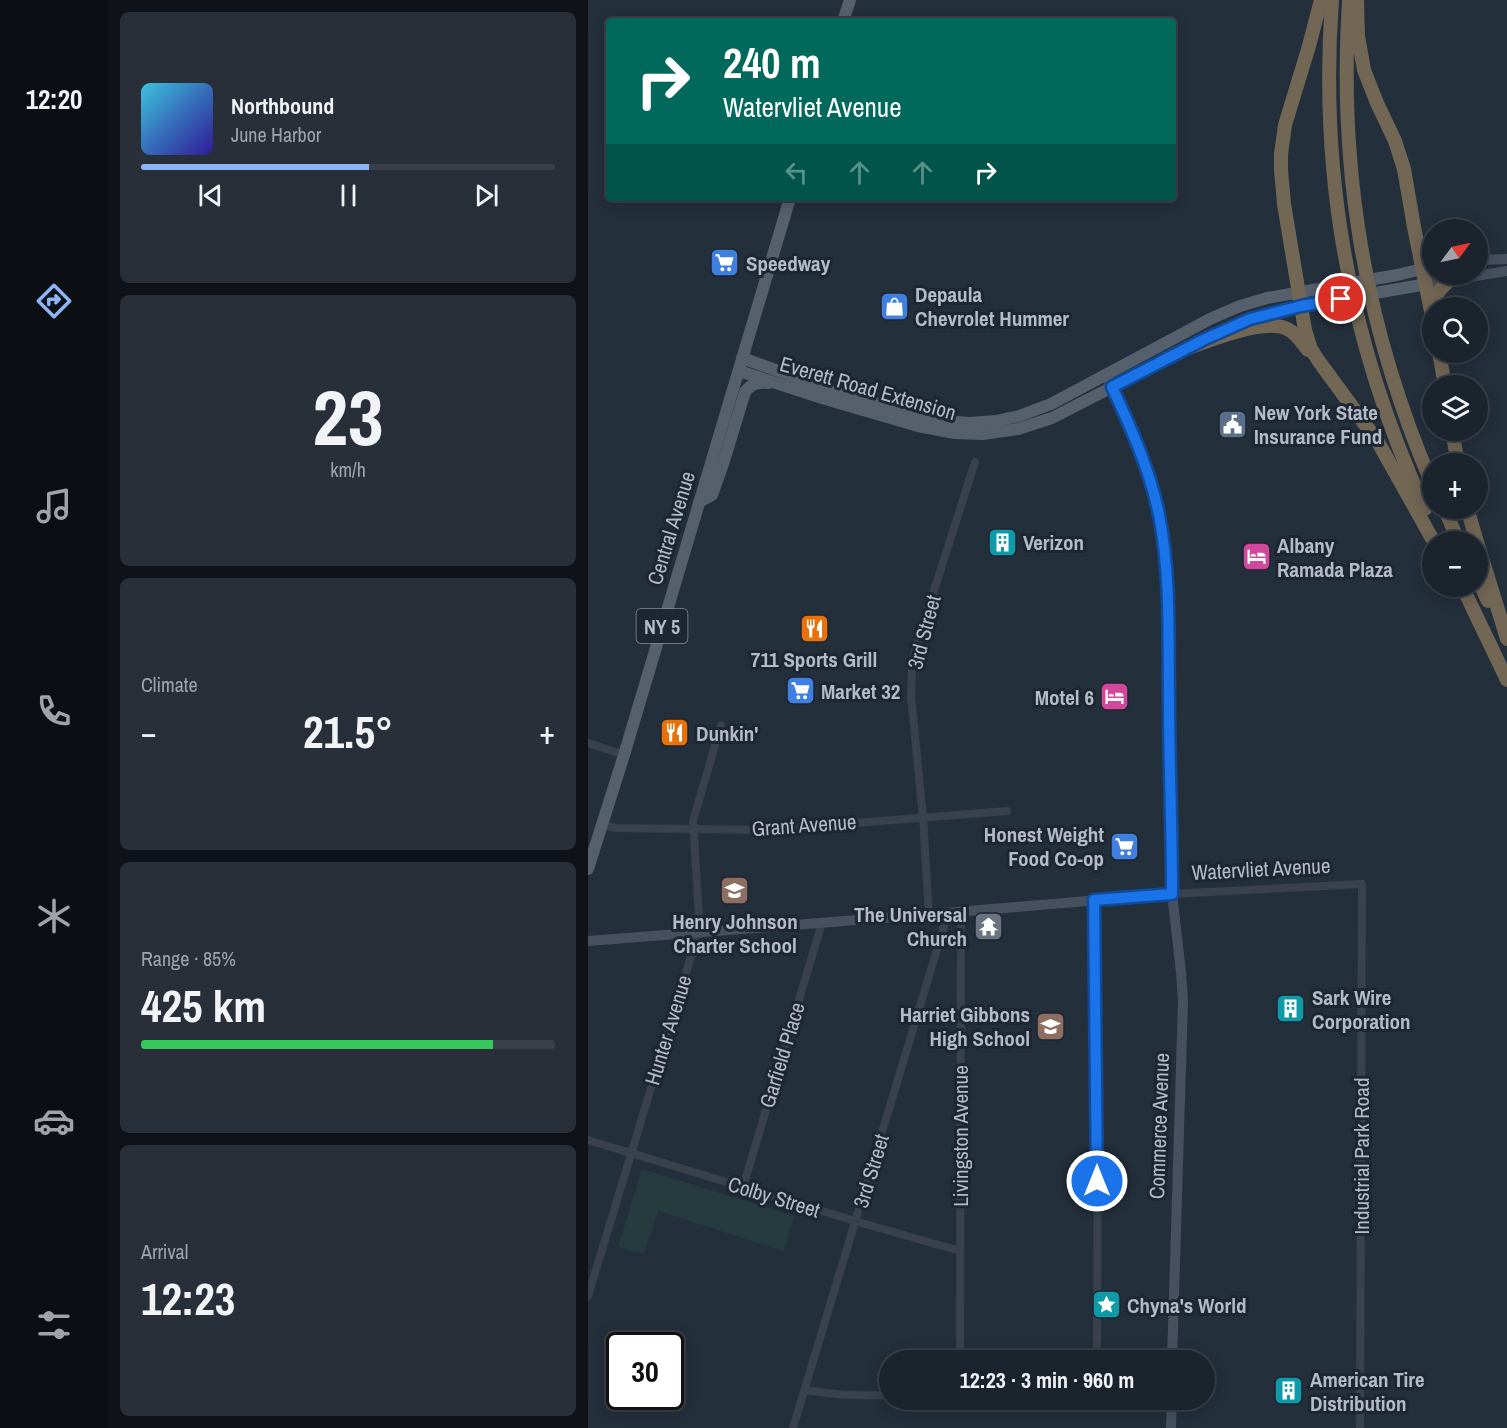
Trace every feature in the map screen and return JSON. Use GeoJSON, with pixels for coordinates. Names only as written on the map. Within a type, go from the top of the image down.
{"type":"FeatureCollection","features":[{"type":"Feature","properties":{"kind":"highway"},"geometry":{"type":"LineString","coordinates":[[1321,0],[1310,46],[1285,125],[1281,170],[1283,196],[1305,330],[1311,349],[1331,380]]}},
{"type":"Feature","properties":{"kind":"highway"},"geometry":{"type":"LineString","coordinates":[[1332,0],[1329,129],[1346,264],[1360,330],[1385,410],[1409,473],[1436,531]]}},
{"type":"Feature","properties":{"kind":"highway"},"geometry":{"type":"LineString","coordinates":[[1348,0],[1347,128],[1358,230],[1370,293],[1386,356],[1404,414],[1422,459]]}},
{"type":"Feature","properties":{"kind":"highway"},"geometry":{"type":"LineString","coordinates":[[1357,0],[1358,36],[1364,70],[1400,155],[1414,227],[1422,252]]}},
{"type":"Feature","properties":{"kind":"highway"},"geometry":{"type":"LineString","coordinates":[[1414,227],[1422,247]]}},
{"type":"Feature","properties":{"kind":"highway"},"geometry":{"type":"LineString","coordinates":[[1434,297],[1445,285]]}},
{"type":"Feature","properties":{"kind":"highway"},"geometry":{"type":"LineString","coordinates":[[1185,349],[1253,327],[1265,325],[1289,330],[1298,337],[1378,442],[1428,531]]}},
{"type":"Feature","properties":{"kind":"highway"},"geometry":{"type":"LineString","coordinates":[[1488,579],[1507,640]]}},
{"type":"Feature","properties":{"kind":"highway"},"geometry":{"type":"LineString","coordinates":[[1466,597],[1507,680]]}},
{"type":"Feature","properties":{"kind":"highway"},"geometry":{"type":"LineString","coordinates":[[1487,597],[1507,640]]}},
{"type":"Feature","properties":{"kind":"main road"},"geometry":{"type":"LineString","coordinates":[[844,18],[850,0]]}},
{"type":"Feature","properties":{"kind":"main road","name":"Central Avenue"},"geometry":{"type":"LineString","coordinates":[[588,869],[789,201]]}},
{"type":"Feature","properties":{"kind":"main road","name":"Everett Road Extension"},"geometry":{"type":"LineString","coordinates":[[740,364],[782,385],[938,431],[970,434],[1008,431],[1042,422],[1067,411],[1185,349],[1317,290],[1422,268]]}},
{"type":"Feature","properties":{"kind":"main road","name":"Everett Road Extension"},"geometry":{"type":"LineString","coordinates":[[740,364],[942,421],[984,422],[1007,419],[1051,404],[1210,319],[1267,298],[1299,299],[1320,303],[1422,285]]}},
{"type":"Feature","properties":{"kind":"main road"},"geometry":{"type":"LineString","coordinates":[[758,304],[752,342],[760,360],[766,364],[844,388],[854,397]]}},
{"type":"Feature","properties":{"kind":"main road"},"geometry":{"type":"LineString","coordinates":[[699,502],[712,495],[748,387],[761,382],[782,385]]}},
{"type":"Feature","properties":{"kind":"street"},"geometry":{"type":"LineString","coordinates":[[1488,273],[1507,270]]}},
{"type":"Feature","properties":{"kind":"street","name":"Commerce Avenue"},"geometry":{"type":"LineString","coordinates":[[1106,375],[1145,466],[1156,502],[1164,544],[1168,606],[1172,894],[1183,1008],[1172,1350]]}},
{"type":"Feature","properties":{"kind":"street","name":"3rd Street"},"geometry":{"type":"LineString","coordinates":[[929,915],[923,817],[911,696],[912,669],[916,646],[975,462]]}},
{"type":"Feature","properties":{"kind":"street","name":"Hunter Avenue"},"geometry":{"type":"LineString","coordinates":[[588,1296],[698,933],[694,819],[721,725]]}},
{"type":"Feature","properties":{"kind":"street"},"geometry":{"type":"LineString","coordinates":[[588,743],[624,755]]}},
{"type":"Feature","properties":{"kind":"street","name":"Grant Avenue"},"geometry":{"type":"LineString","coordinates":[[602,825],[616,828],[768,830],[1007,811]]}},
{"type":"Feature","properties":{"kind":"street","name":"Watervliet Avenue"},"geometry":{"type":"LineString","coordinates":[[588,941],[1172,894],[1362,884]]}},
{"type":"Feature","properties":{"kind":"street","name":"Industrial Park Road"},"geometry":{"type":"LineString","coordinates":[[1360,1428],[1362,884]]}},
{"type":"Feature","properties":{"kind":"street"},"geometry":{"type":"LineString","coordinates":[[1094,900],[1098,1114],[1097,1350]]}},
{"type":"Feature","properties":{"kind":"street","name":"Livingston Avenue"},"geometry":{"type":"LineString","coordinates":[[960,1350],[961,912]]}},
{"type":"Feature","properties":{"kind":"street","name":"3rd Street"},"geometry":{"type":"LineString","coordinates":[[793,1428],[948,913]]}},
{"type":"Feature","properties":{"kind":"street","name":"Garfield Place"},"geometry":{"type":"LineString","coordinates":[[743,1187],[822,923]]}},
{"type":"Feature","properties":{"kind":"street","name":"Colby Street"},"geometry":{"type":"LineString","coordinates":[[588,1140],[960,1251]]}},
{"type":"Feature","properties":{"kind":"street"},"geometry":{"type":"LineString","coordinates":[[805,1390],[844,1395],[879,1395]]}},
{"type":"Feature","properties":{"kind":"street"},"geometry":{"type":"LineString","coordinates":[[1171,1428],[1172,1410]]}},
{"type":"Feature","properties":{"kind":"green space"},"geometry":{"type":"Polygon","coordinates":[[[642,1169],[794,1216],[784,1251],[658,1211],[644,1254],[618,1247],[642,1169]]]}},
{"type":"Feature","properties":{"kind":"place","name":"Speedway"},"geometry":{"type":"Point","coordinates":[725,263]}},
{"type":"Feature","properties":{"kind":"place","name":"Depaula Chevrolet Hummer"},"geometry":{"type":"Point","coordinates":[894,306]}},
{"type":"Feature","properties":{"kind":"place","name":"New York State Insurance Fund"},"geometry":{"type":"Point","coordinates":[1233,424]}},
{"type":"Feature","properties":{"kind":"place","name":"Verizon"},"geometry":{"type":"Point","coordinates":[1002,542]}},
{"type":"Feature","properties":{"kind":"place","name":"Albany Ramada Plaza"},"geometry":{"type":"Point","coordinates":[1256,557]}},
{"type":"Feature","properties":{"kind":"place","name":"711 Sports Grill"},"geometry":{"type":"Point","coordinates":[814,628]}},
{"type":"Feature","properties":{"kind":"place","name":"Market 32"},"geometry":{"type":"Point","coordinates":[800,691]}},
{"type":"Feature","properties":{"kind":"place","name":"Motel 6"},"geometry":{"type":"Point","coordinates":[1115,697]}},
{"type":"Feature","properties":{"kind":"place","name":"Dunkin'"},"geometry":{"type":"Point","coordinates":[675,733]}},
{"type":"Feature","properties":{"kind":"place","name":"Honest Weight Food Co-op"},"geometry":{"type":"Point","coordinates":[1125,846]}},
{"type":"Feature","properties":{"kind":"place","name":"Henry Johnson Charter School"},"geometry":{"type":"Point","coordinates":[735,890]}},
{"type":"Feature","properties":{"kind":"place","name":"The Universal Church"},"geometry":{"type":"Point","coordinates":[988,926]}},
{"type":"Feature","properties":{"kind":"place","name":"Sark Wire Corporation"},"geometry":{"type":"Point","coordinates":[1291,1009]}},
{"type":"Feature","properties":{"kind":"place","name":"Harriet Gibbons High School"},"geometry":{"type":"Point","coordinates":[1051,1026]}},
{"type":"Feature","properties":{"kind":"place","name":"Chyna's World"},"geometry":{"type":"Point","coordinates":[1106,1305]}},
{"type":"Feature","properties":{"kind":"place","name":"American Tire Distribution"},"geometry":{"type":"Point","coordinates":[1289,1391]}},
{"type":"Feature","properties":{"kind":"route"},"geometry":{"type":"LineString","coordinates":[[1097,1181],[1094,900],[1172,894],[1168,614],[1164,544],[1148,473],[1112,387],[1203,340],[1250,319],[1341,299]]}}]}
